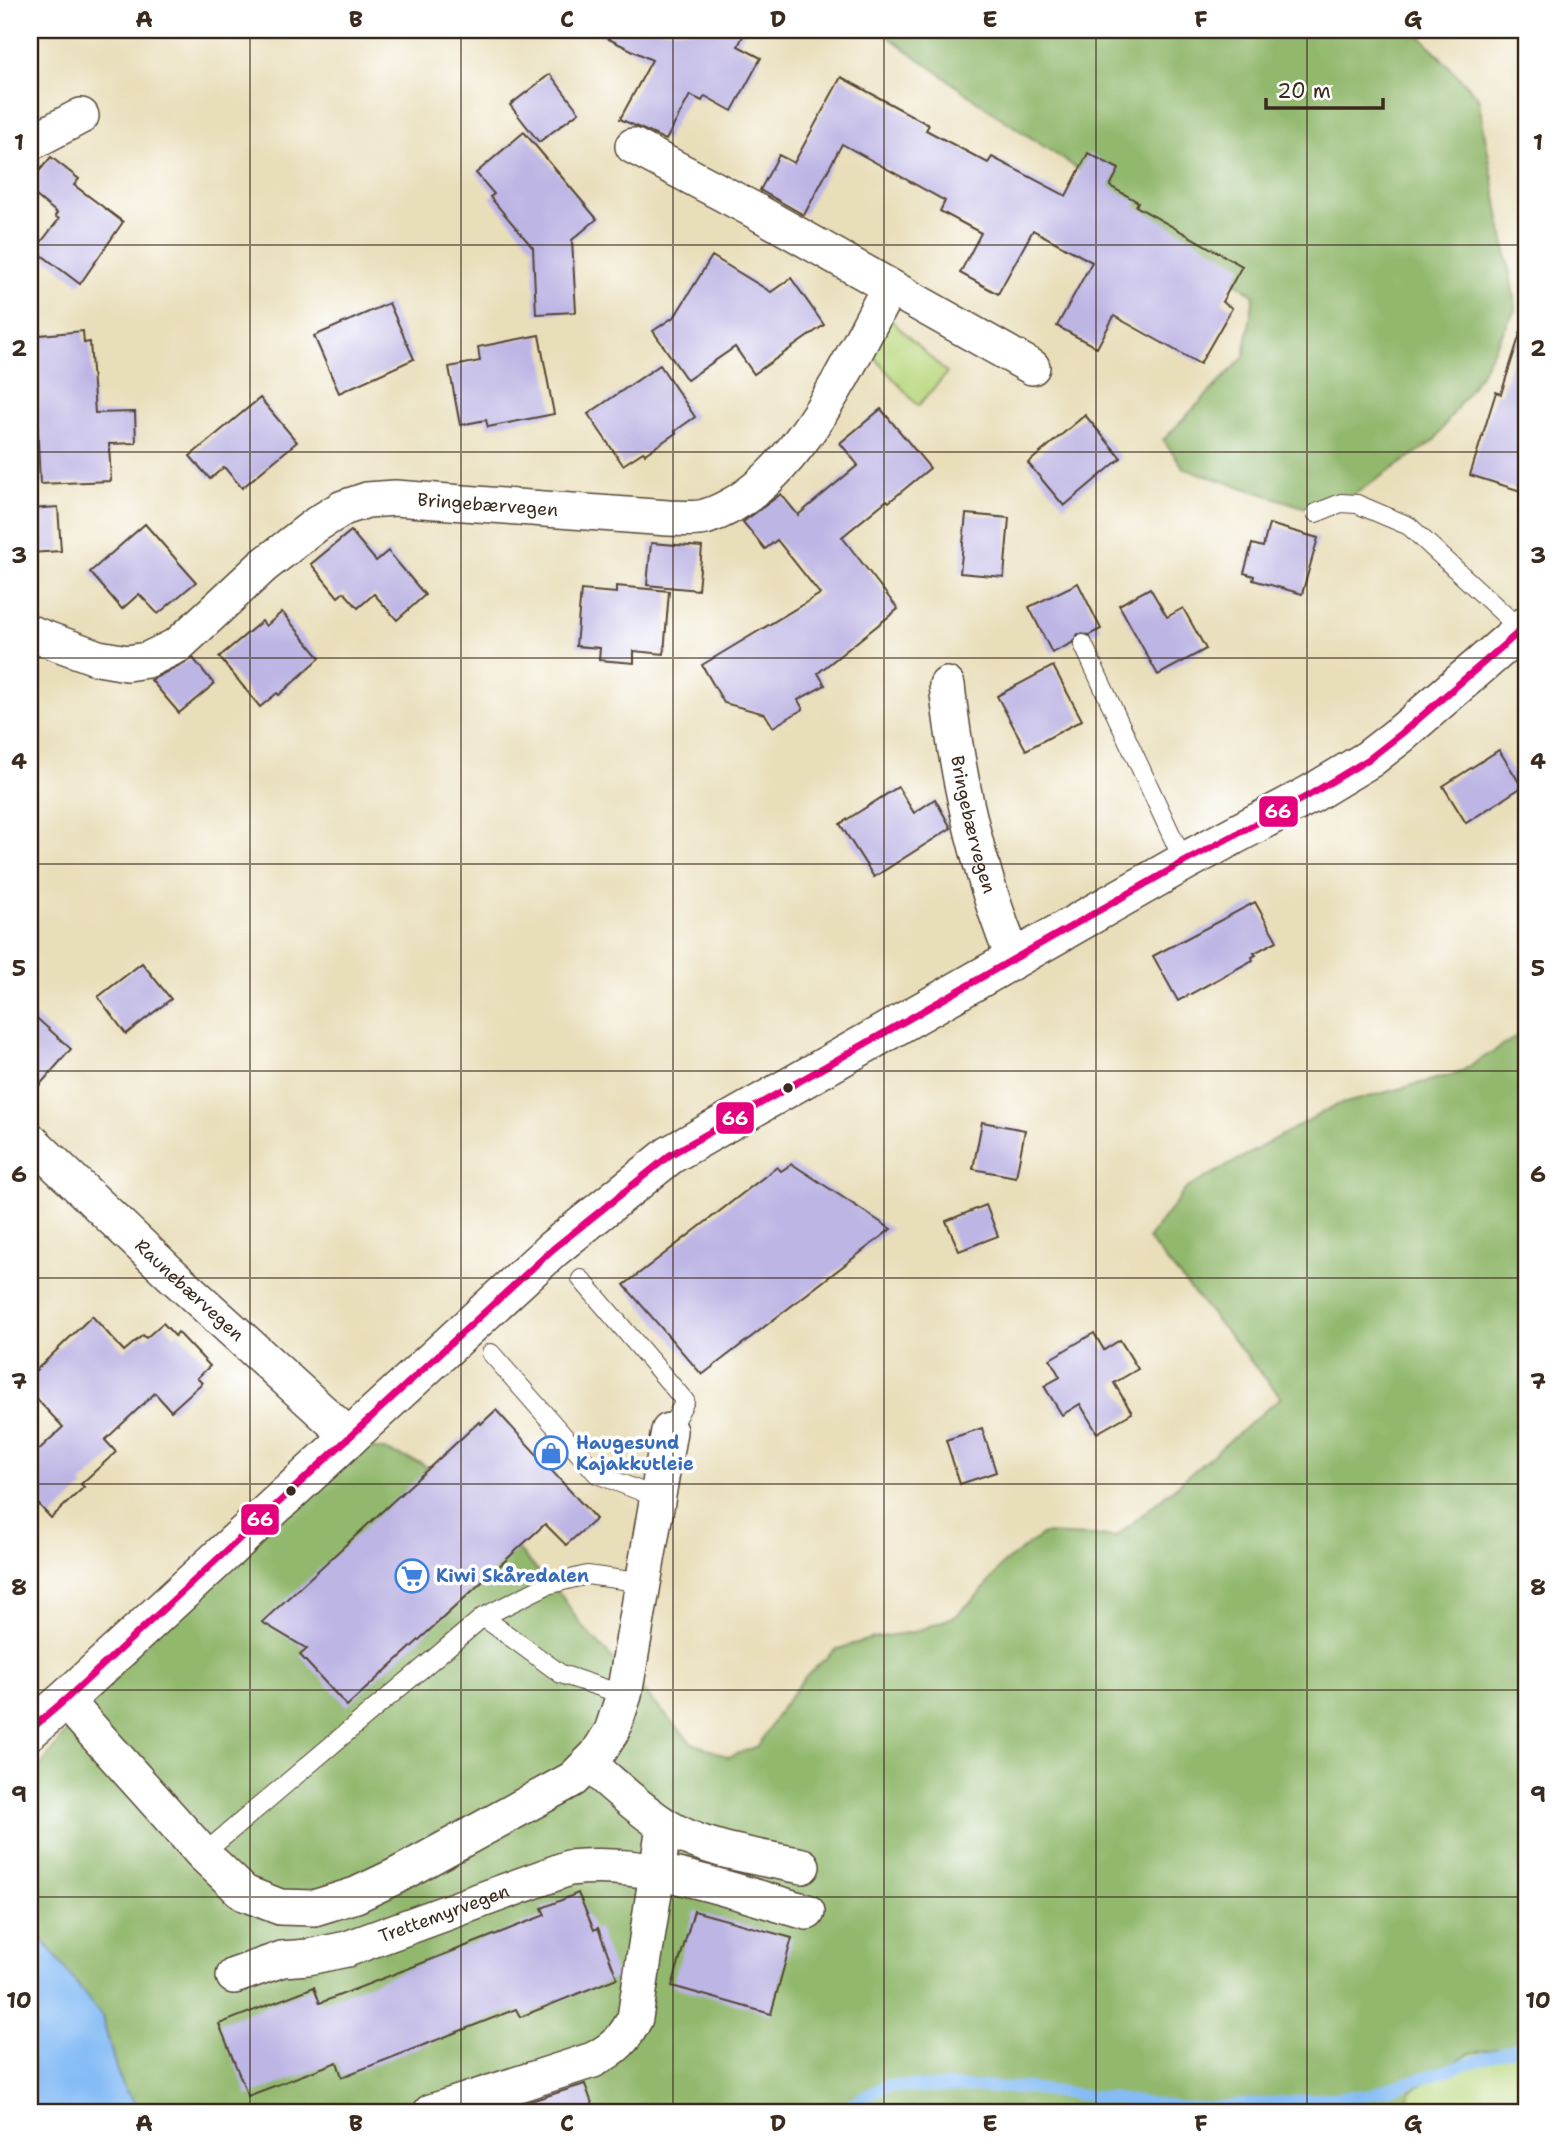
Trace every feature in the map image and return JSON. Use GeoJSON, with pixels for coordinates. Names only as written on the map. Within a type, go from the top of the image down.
{"type":"FeatureCollection","features":[{"type":"Feature","properties":{"kind":"main road"},"geometry":{"type":"LineString","coordinates":[[30,1730],[351,1438],[553,1249],[670,1155],[1369,759],[1402,734],[1524,627]]}},
{"type":"Feature","properties":{"kind":"street"},"geometry":{"type":"LineString","coordinates":[[30,143],[82,116]]}},
{"type":"Feature","properties":{"kind":"street"},"geometry":{"type":"LineString","coordinates":[[633,146],[750,208],[1032,367]]}},
{"type":"Feature","properties":{"kind":"street","name":"Bringebærvegen"},"geometry":{"type":"LineString","coordinates":[[30,633],[98,658],[127,663],[147,660],[177,645],[263,566],[317,524],[343,508],[367,500],[395,498],[654,517],[703,518],[731,506],[761,484],[796,448],[824,406],[889,288]]}},
{"type":"Feature","properties":{"kind":"street","name":"Bringebærvegen"},"geometry":{"type":"LineString","coordinates":[[947,685],[962,788],[992,902],[1014,960]]}},
{"type":"Feature","properties":{"kind":"street","name":"Raunebærvegen"},"geometry":{"type":"LineString","coordinates":[[30,1140],[351,1438]]}},
{"type":"Feature","properties":{"kind":"street"},"geometry":{"type":"LineString","coordinates":[[65,1700],[203,1854],[244,1893],[279,1907],[314,1908],[356,1895],[538,1800],[573,1779],[597,1755],[612,1731],[624,1695],[669,1432]]}},
{"type":"Feature","properties":{"kind":"street"},"geometry":{"type":"LineString","coordinates":[[589,1764],[664,1826],[744,1855],[802,1866]]}},
{"type":"Feature","properties":{"kind":"street"},"geometry":{"type":"LineString","coordinates":[[431,2112],[593,2060],[610,2051],[625,2037],[635,2018],[664,1826]]}},
{"type":"Feature","properties":{"kind":"street","name":"Trettemyrvegen"},"geometry":{"type":"LineString","coordinates":[[233,1976],[282,1959],[347,1949],[569,1868],[594,1865],[657,1871],[807,1912]]}},
{"type":"Feature","properties":{"kind":"lane"},"geometry":{"type":"LineString","coordinates":[[1316,513],[1340,503],[1357,504],[1409,526],[1524,627]]}},
{"type":"Feature","properties":{"kind":"lane"},"geometry":{"type":"LineString","coordinates":[[1083,644],[1184,862]]}},
{"type":"Feature","properties":{"kind":"lane"},"geometry":{"type":"LineString","coordinates":[[581,1279],[685,1401],[669,1432]]}},
{"type":"Feature","properties":{"kind":"lane"},"geometry":{"type":"LineString","coordinates":[[491,1353],[597,1474],[658,1498]]}},
{"type":"Feature","properties":{"kind":"lane"},"geometry":{"type":"LineString","coordinates":[[203,1854],[483,1617],[547,1585],[587,1575],[645,1583]]}},
{"type":"Feature","properties":{"kind":"lane"},"geometry":{"type":"LineString","coordinates":[[483,1617],[561,1674],[624,1695]]}},
{"type":"Feature","properties":{"kind":"green space"},"geometry":{"type":"Polygon","coordinates":[[[879,30],[1415,30],[1478,97],[1516,308],[1481,373],[1434,441],[1325,514],[1185,469],[1163,440],[1244,357],[1254,296],[1176,234],[995,114],[879,30]]]}},
{"type":"Feature","properties":{"kind":"green space"},"geometry":{"type":"Polygon","coordinates":[[[878,308],[947,373],[918,406],[860,341],[878,308]]]}},
{"type":"Feature","properties":{"kind":"green space"},"geometry":{"type":"Polygon","coordinates":[[[1527,1030],[1527,2044],[1469,2053],[1410,2092],[1403,2112],[143,2112],[125,2090],[117,2072],[102,2017],[30,1923],[30,1780],[66,1732],[161,1620],[339,1444],[384,1450],[421,1463],[485,1515],[561,1595],[581,1625],[692,1743],[729,1757],[758,1746],[805,1677],[835,1650],[873,1638],[914,1632],[956,1616],[981,1592],[1003,1564],[1043,1534],[1116,1537],[1281,1397],[1148,1239],[1186,1189],[1334,1106],[1459,1073],[1527,1030]]]}},
{"type":"Feature","properties":{"kind":"green space"},"geometry":{"type":"Polygon","coordinates":[[[1527,2044],[1527,2112],[1403,2112],[1410,2092],[1469,2053],[1527,2044]]]}},
{"type":"Feature","properties":{"kind":"water"},"geometry":{"type":"Polygon","coordinates":[[[30,1923],[102,2017],[117,2072],[125,2090],[143,2112],[30,2112],[30,1923]]]}},
{"type":"Feature","properties":{"kind":"building"},"geometry":{"type":"Polygon","coordinates":[[[590,30],[746,30],[738,46],[761,58],[732,111],[705,96],[702,101],[690,95],[666,140],[620,119],[652,60],[590,30]]]}},
{"type":"Feature","properties":{"kind":"building"},"geometry":{"type":"Polygon","coordinates":[[[550,74],[579,112],[539,142],[510,105],[550,74]]]}},
{"type":"Feature","properties":{"kind":"building"},"geometry":{"type":"Polygon","coordinates":[[[841,77],[929,125],[926,130],[988,163],[992,157],[1066,196],[1088,153],[1119,169],[1110,186],[1138,202],[1136,206],[1242,266],[1222,302],[1232,308],[1200,364],[1114,316],[1097,348],[1057,326],[1092,262],[1033,230],[998,294],[960,273],[981,233],[940,211],[945,201],[842,144],[804,215],[760,190],[779,155],[794,163],[841,77]]]}},
{"type":"Feature","properties":{"kind":"building"},"geometry":{"type":"Polygon","coordinates":[[[524,132],[597,219],[572,240],[576,312],[536,314],[533,248],[490,197],[494,194],[476,173],[524,132]]]}},
{"type":"Feature","properties":{"kind":"building"},"geometry":{"type":"Polygon","coordinates":[[[51,157],[79,179],[74,185],[123,222],[80,284],[35,250],[59,219],[55,216],[57,213],[30,191],[30,182],[51,157]]]}},
{"type":"Feature","properties":{"kind":"building"},"geometry":{"type":"Polygon","coordinates":[[[712,256],[771,292],[791,278],[824,325],[754,374],[735,347],[687,380],[653,331],[675,316],[712,256]]]}},
{"type":"Feature","properties":{"kind":"building"},"geometry":{"type":"Polygon","coordinates":[[[389,303],[414,359],[339,393],[314,336],[389,303]]]}},
{"type":"Feature","properties":{"kind":"building"},"geometry":{"type":"Polygon","coordinates":[[[83,331],[84,343],[90,342],[95,413],[135,412],[136,443],[109,444],[111,481],[40,484],[35,376],[30,376],[30,336],[83,331]]]}},
{"type":"Feature","properties":{"kind":"building"},"geometry":{"type":"Polygon","coordinates":[[[1521,331],[1527,332],[1527,493],[1470,475],[1496,392],[1501,394],[1521,331]]]}},
{"type":"Feature","properties":{"kind":"building"},"geometry":{"type":"Polygon","coordinates":[[[539,335],[554,414],[488,427],[486,420],[460,425],[449,367],[480,361],[478,347],[539,335]]]}},
{"type":"Feature","properties":{"kind":"building"},"geometry":{"type":"Polygon","coordinates":[[[660,365],[695,417],[645,454],[643,452],[623,465],[588,414],[660,365]]]}},
{"type":"Feature","properties":{"kind":"building"},"geometry":{"type":"Polygon","coordinates":[[[260,398],[297,442],[242,488],[224,467],[210,479],[190,456],[260,398]]]}},
{"type":"Feature","properties":{"kind":"building"},"geometry":{"type":"Polygon","coordinates":[[[881,409],[930,468],[842,537],[898,609],[818,673],[825,685],[798,700],[803,709],[773,727],[765,714],[724,703],[702,665],[820,594],[777,540],[765,549],[743,522],[781,494],[798,515],[858,465],[840,443],[881,409]]]}},
{"type":"Feature","properties":{"kind":"building"},"geometry":{"type":"Polygon","coordinates":[[[1085,415],[1121,458],[1064,506],[1028,463],[1085,415]]]}},
{"type":"Feature","properties":{"kind":"building"},"geometry":{"type":"Polygon","coordinates":[[[58,507],[61,551],[30,553],[30,509],[58,507]]]}},
{"type":"Feature","properties":{"kind":"building"},"geometry":{"type":"Polygon","coordinates":[[[966,514],[1009,518],[1004,577],[960,573],[966,514]]]}},
{"type":"Feature","properties":{"kind":"building"},"geometry":{"type":"Polygon","coordinates":[[[145,524],[196,582],[158,614],[139,594],[122,609],[90,572],[145,524]]]}},
{"type":"Feature","properties":{"kind":"building"},"geometry":{"type":"Polygon","coordinates":[[[1269,524],[1318,538],[1302,594],[1253,580],[1254,576],[1244,573],[1252,544],[1263,547],[1269,524]]]}},
{"type":"Feature","properties":{"kind":"building"},"geometry":{"type":"Polygon","coordinates":[[[351,531],[376,561],[388,551],[425,595],[397,620],[374,594],[358,608],[344,592],[338,597],[311,564],[351,531]]]}},
{"type":"Feature","properties":{"kind":"building"},"geometry":{"type":"Polygon","coordinates":[[[651,543],[702,547],[698,590],[647,585],[651,543]]]}},
{"type":"Feature","properties":{"kind":"building"},"geometry":{"type":"Polygon","coordinates":[[[1078,583],[1101,629],[1089,635],[1078,634],[1072,643],[1052,653],[1029,607],[1078,583]]]}},
{"type":"Feature","properties":{"kind":"building"},"geometry":{"type":"Polygon","coordinates":[[[616,586],[669,591],[664,654],[634,651],[634,663],[599,660],[600,648],[576,646],[581,590],[616,593],[616,586]]]}},
{"type":"Feature","properties":{"kind":"building"},"geometry":{"type":"Polygon","coordinates":[[[1150,588],[1167,617],[1183,608],[1206,649],[1158,675],[1119,605],[1150,588]]]}},
{"type":"Feature","properties":{"kind":"building"},"geometry":{"type":"Polygon","coordinates":[[[282,612],[320,658],[279,695],[277,693],[260,707],[219,657],[262,621],[266,626],[282,612]]]}},
{"type":"Feature","properties":{"kind":"building"},"geometry":{"type":"Polygon","coordinates":[[[193,658],[214,684],[179,713],[151,680],[193,658]]]}},
{"type":"Feature","properties":{"kind":"building"},"geometry":{"type":"Polygon","coordinates":[[[1053,666],[1082,720],[1026,750],[997,696],[1053,666]]]}},
{"type":"Feature","properties":{"kind":"building"},"geometry":{"type":"Polygon","coordinates":[[[1499,750],[1522,787],[1466,823],[1443,786],[1499,750]]]}},
{"type":"Feature","properties":{"kind":"building"},"geometry":{"type":"Polygon","coordinates":[[[898,787],[914,813],[935,799],[951,828],[874,877],[840,824],[898,787]]]}},
{"type":"Feature","properties":{"kind":"building"},"geometry":{"type":"Polygon","coordinates":[[[1255,902],[1277,941],[1254,953],[1256,955],[1252,957],[1253,960],[1178,1001],[1153,956],[1255,902]]]}},
{"type":"Feature","properties":{"kind":"building"},"geometry":{"type":"Polygon","coordinates":[[[142,963],[171,999],[126,1034],[98,997],[142,963]]]}},
{"type":"Feature","properties":{"kind":"building"},"geometry":{"type":"Polygon","coordinates":[[[30,1012],[71,1049],[30,1096],[30,1012]]]}},
{"type":"Feature","properties":{"kind":"building"},"geometry":{"type":"Polygon","coordinates":[[[982,1122],[1025,1130],[1016,1177],[973,1169],[982,1122]]]}},
{"type":"Feature","properties":{"kind":"building"},"geometry":{"type":"Polygon","coordinates":[[[792,1164],[891,1229],[702,1375],[624,1285],[777,1167],[781,1171],[792,1164]]]}},
{"type":"Feature","properties":{"kind":"building"},"geometry":{"type":"Polygon","coordinates":[[[986,1205],[998,1236],[959,1251],[946,1221],[986,1205]]]}},
{"type":"Feature","properties":{"kind":"building"},"geometry":{"type":"Polygon","coordinates":[[[92,1316],[124,1351],[143,1335],[146,1338],[163,1323],[175,1336],[178,1332],[210,1366],[197,1378],[202,1383],[171,1411],[155,1393],[105,1440],[116,1452],[81,1484],[84,1487],[51,1518],[30,1495],[30,1458],[63,1427],[30,1392],[30,1376],[92,1316]]]}},
{"type":"Feature","properties":{"kind":"building"},"geometry":{"type":"Polygon","coordinates":[[[1094,1333],[1104,1350],[1120,1340],[1138,1369],[1114,1383],[1132,1413],[1097,1433],[1080,1404],[1062,1415],[1044,1386],[1060,1377],[1050,1359],[1094,1333]]]}},
{"type":"Feature","properties":{"kind":"building"},"geometry":{"type":"Polygon","coordinates":[[[496,1410],[596,1519],[566,1545],[545,1524],[347,1706],[300,1655],[307,1649],[262,1622],[479,1422],[481,1424],[496,1410]]]}},
{"type":"Feature","properties":{"kind":"building"},"geometry":{"type":"Polygon","coordinates":[[[982,1428],[996,1472],[960,1484],[946,1440],[982,1428]]]}},
{"type":"Feature","properties":{"kind":"building"},"geometry":{"type":"Polygon","coordinates":[[[578,1893],[594,1930],[598,1928],[617,1978],[520,2017],[516,2009],[342,2077],[337,2062],[248,2096],[219,2024],[314,1987],[320,2003],[545,1915],[542,1908],[578,1893]]]}},
{"type":"Feature","properties":{"kind":"building"},"geometry":{"type":"Polygon","coordinates":[[[694,1911],[792,1938],[771,2014],[672,1986],[694,1911]]]}},
{"type":"Feature","properties":{"kind":"building"},"geometry":{"type":"Polygon","coordinates":[[[585,2084],[595,2112],[496,2112],[585,2084]]]}},
{"type":"Feature","properties":{"kind":"waterway"},"geometry":{"type":"LineString","coordinates":[[838,2112],[885,2086],[1027,2088],[1195,2109],[1368,2095],[1527,2045]]}},
{"type":"Feature","properties":{"kind":"transit line","name":"66"},"geometry":{"type":"LineString","coordinates":[[30,1730],[553,1249],[670,1155],[1369,759],[1527,625]]}},
{"type":"Feature","properties":{"kind":"place","name":"Haugesund Kajakkutleie"},"geometry":{"type":"Point","coordinates":[551,1453]}},
{"type":"Feature","properties":{"kind":"place","name":"Kiwi Skåredalen"},"geometry":{"type":"Point","coordinates":[412,1576]}}]}
